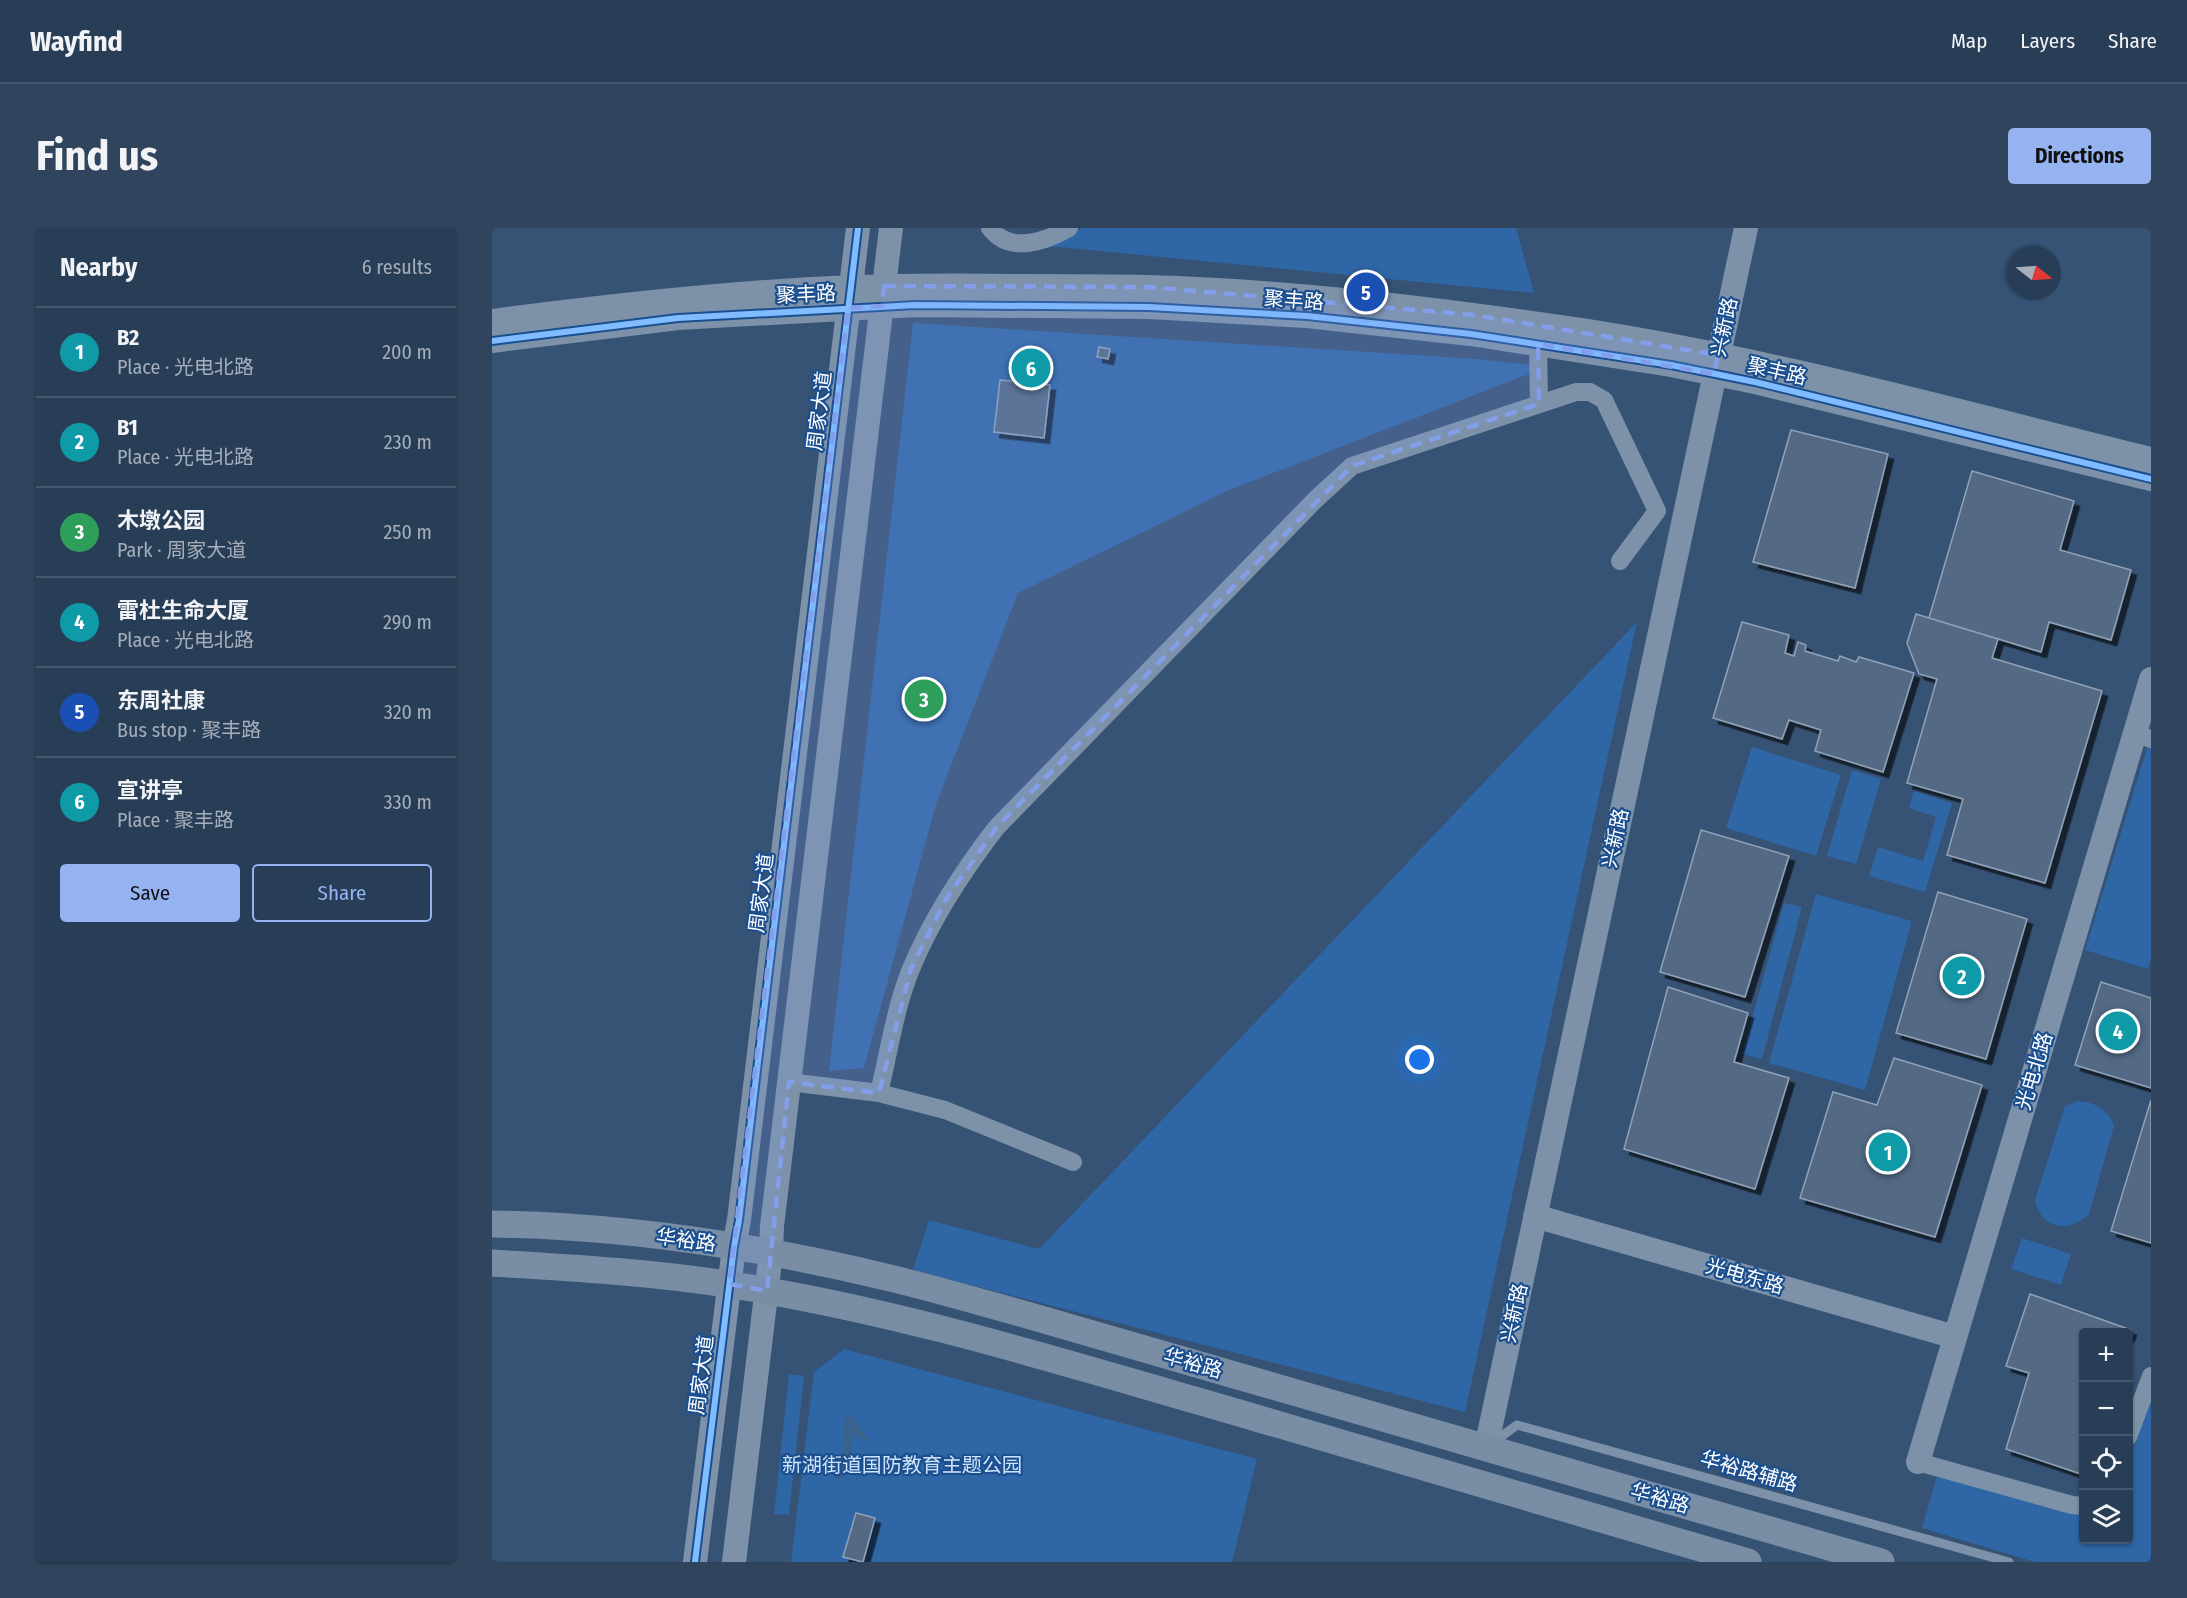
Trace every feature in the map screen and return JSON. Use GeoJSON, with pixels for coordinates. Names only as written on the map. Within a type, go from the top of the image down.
{"type":"FeatureCollection","features":[{"type":"Feature","properties":{"kind":"main road","name":"华裕路"},"geometry":{"type":"LineString","coordinates":[[492,1224],[543,1225],[622,1232],[734,1247],[895,1279],[1881,1562]]}},
{"type":"Feature","properties":{"kind":"main road","name":"华裕路"},"geometry":{"type":"LineString","coordinates":[[492,1263],[576,1268],[729,1284],[849,1306],[1049,1358],[1748,1562]]}},
{"type":"Feature","properties":{"kind":"street","name":"周家大道"},"geometry":{"type":"LineString","coordinates":[[695,1562],[740,1209],[858,228]]}},
{"type":"Feature","properties":{"kind":"street"},"geometry":{"type":"LineString","coordinates":[[734,1562],[891,228]]}},
{"type":"Feature","properties":{"kind":"street"},"geometry":{"type":"LineString","coordinates":[[990,228],[995,235],[1010,242],[1032,244],[1069,228]]}},
{"type":"Feature","properties":{"kind":"street","name":"兴新路"},"geometry":{"type":"LineString","coordinates":[[1486,1448],[1746,228]]}},
{"type":"Feature","properties":{"kind":"street","name":"聚丰路"},"geometry":{"type":"LineString","coordinates":[[492,321],[675,299],[850,298],[1150,287],[1309,297],[1569,328],[1716,364],[1755,382],[2151,479]]}},
{"type":"Feature","properties":{"kind":"street","name":"聚丰路"},"geometry":{"type":"LineString","coordinates":[[883,296],[916,304],[1149,307],[1307,316],[1716,364],[1760,363],[2151,459]]}},
{"type":"Feature","properties":{"kind":"street","name":"聚丰路"},"geometry":{"type":"LineString","coordinates":[[492,341],[850,298]]}},
{"type":"Feature","properties":{"kind":"street"},"geometry":{"type":"LineString","coordinates":[[1538,344],[1539,404]]}},
{"type":"Feature","properties":{"kind":"street"},"geometry":{"type":"LineString","coordinates":[[879,1093],[911,969],[945,901],[971,861],[996,828],[1315,500],[1352,466],[1576,392],[1590,392],[1604,400],[1657,511],[1620,561]]}},
{"type":"Feature","properties":{"kind":"street","name":"光电北路"},"geometry":{"type":"LineString","coordinates":[[1918,1462],[2143,736],[2151,679]]}},
{"type":"Feature","properties":{"kind":"street"},"geometry":{"type":"LineString","coordinates":[[789,1082],[879,1093],[945,1110],[1073,1162]]}},
{"type":"Feature","properties":{"kind":"street","name":"光电东路"},"geometry":{"type":"LineString","coordinates":[[1535,1216],[1955,1337]]}},
{"type":"Feature","properties":{"kind":"street"},"geometry":{"type":"LineString","coordinates":[[2128,1436],[2151,1376]]}},
{"type":"Feature","properties":{"kind":"street"},"geometry":{"type":"LineString","coordinates":[[1918,1462],[2079,1506]]}},
{"type":"Feature","properties":{"kind":"lane","name":"华裕路辅路"},"geometry":{"type":"LineString","coordinates":[[1486,1448],[1517,1425],[2009,1562]]}},
{"type":"Feature","properties":{"kind":"highlighted area"},"geometry":{"type":"Polygon","coordinates":[[[884,286],[1150,287],[1474,315],[1718,355],[1714,374],[1538,344],[1539,404],[1352,466],[996,828],[945,901],[911,969],[879,1093],[789,1082],[767,1291],[729,1284],[848,308],[882,306],[884,286]]]}},
{"type":"Feature","properties":{"kind":"green space"},"geometry":{"type":"Polygon","coordinates":[[[1082,228],[1516,228],[1534,293],[1048,246],[1082,228]]]}},
{"type":"Feature","properties":{"kind":"green space"},"geometry":{"type":"Polygon","coordinates":[[[913,323],[1477,359],[1547,367],[1229,490],[1018,593],[936,804],[864,1068],[829,1071],[913,323]]]}},
{"type":"Feature","properties":{"kind":"green space"},"geometry":{"type":"Polygon","coordinates":[[[1637,622],[1465,1412],[913,1270],[929,1220],[1039,1249],[1637,622]]]}},
{"type":"Feature","properties":{"kind":"green space"},"geometry":{"type":"Polygon","coordinates":[[[2148,745],[2151,746],[2151,958],[2148,969],[2085,950],[2148,745]]]}},
{"type":"Feature","properties":{"kind":"green space"},"geometry":{"type":"Polygon","coordinates":[[[1752,747],[1841,775],[1816,856],[1726,828],[1752,747]]]}},
{"type":"Feature","properties":{"kind":"green space"},"geometry":{"type":"Polygon","coordinates":[[[1852,770],[1881,779],[1856,864],[1827,856],[1852,770]]]}},
{"type":"Feature","properties":{"kind":"green space"},"geometry":{"type":"Polygon","coordinates":[[[1914,791],[1952,803],[1925,892],[1869,876],[1878,847],[1923,861],[1936,817],[1909,808],[1914,791]]]}},
{"type":"Feature","properties":{"kind":"green space"},"geometry":{"type":"Polygon","coordinates":[[[1816,894],[1912,921],[1865,1090],[1769,1063],[1816,894]]]}},
{"type":"Feature","properties":{"kind":"green space"},"geometry":{"type":"Polygon","coordinates":[[[1784,903],[1802,907],[1762,1059],[1742,1054],[1784,903]]]}},
{"type":"Feature","properties":{"kind":"green space"},"geometry":{"type":"Polygon","coordinates":[[[2078,1101],[2090,1103],[2105,1111],[2114,1126],[2089,1214],[2073,1224],[2057,1225],[2043,1218],[2035,1200],[2065,1106],[2078,1101]]]}},
{"type":"Feature","properties":{"kind":"green space"},"geometry":{"type":"Polygon","coordinates":[[[2022,1238],[2071,1254],[2061,1285],[2011,1269],[2022,1238]]]}},
{"type":"Feature","properties":{"kind":"green space","name":"新湖街道国防教育主题公园"},"geometry":{"type":"Polygon","coordinates":[[[844,1349],[1257,1459],[1232,1562],[791,1562],[814,1372],[844,1349]]]}},
{"type":"Feature","properties":{"kind":"green space"},"geometry":{"type":"Polygon","coordinates":[[[789,1374],[804,1376],[789,1515],[774,1514],[789,1374]]]}},
{"type":"Feature","properties":{"kind":"green space"},"geometry":{"type":"Polygon","coordinates":[[[2151,1398],[2151,1562],[2035,1562],[1922,1528],[1937,1476],[2079,1512],[2079,1544],[2133,1544],[2133,1450],[2151,1398]]]}},
{"type":"Feature","properties":{"kind":"shaded area"},"geometry":{"type":"Polygon","coordinates":[[[848,1412],[871,1443],[854,1435],[846,1468],[834,1484],[842,1457],[844,1425],[848,1412]]]}},
{"type":"Feature","properties":{"kind":"building"},"geometry":{"type":"Polygon","coordinates":[[[1099,347],[1110,349],[1108,359],[1097,357],[1099,347]]]}},
{"type":"Feature","properties":{"kind":"building"},"geometry":{"type":"Polygon","coordinates":[[[1027,361],[1039,364],[1036,375],[1024,372],[1027,361]]]}},
{"type":"Feature","properties":{"kind":"building"},"geometry":{"type":"Polygon","coordinates":[[[1000,380],[1050,385],[1044,438],[994,432],[1000,380]]]}},
{"type":"Feature","properties":{"kind":"building"},"geometry":{"type":"Polygon","coordinates":[[[1791,430],[1888,454],[1855,588],[1753,562],[1791,430]]]}},
{"type":"Feature","properties":{"kind":"building"},"geometry":{"type":"Polygon","coordinates":[[[1972,471],[2074,501],[2060,550],[2131,570],[2111,640],[2049,622],[2041,652],[1929,618],[1972,471]]]}},
{"type":"Feature","properties":{"kind":"building"},"geometry":{"type":"Polygon","coordinates":[[[1916,614],[1998,639],[1992,658],[2102,691],[2045,883],[1947,855],[1963,799],[1907,783],[1937,679],[1919,674],[1907,643],[1916,614]]]}},
{"type":"Feature","properties":{"kind":"building"},"geometry":{"type":"Polygon","coordinates":[[[1742,622],[1789,635],[1785,653],[1794,656],[1798,642],[1806,645],[1805,651],[1838,661],[1840,656],[1856,662],[1859,657],[1914,673],[1883,772],[1815,751],[1821,730],[1789,720],[1782,739],[1713,718],[1742,622]]]}},
{"type":"Feature","properties":{"kind":"building"},"geometry":{"type":"Polygon","coordinates":[[[1701,830],[1789,856],[1745,997],[1660,972],[1701,830]]]}},
{"type":"Feature","properties":{"kind":"building"},"geometry":{"type":"Polygon","coordinates":[[[1938,892],[2027,919],[1986,1059],[1896,1033],[1938,892]]]}},
{"type":"Feature","properties":{"kind":"building"},"geometry":{"type":"Polygon","coordinates":[[[2101,982],[2151,998],[2151,1088],[2075,1065],[2101,982]]]}},
{"type":"Feature","properties":{"kind":"building"},"geometry":{"type":"Polygon","coordinates":[[[1668,987],[1748,1013],[1734,1062],[1789,1078],[1755,1189],[1624,1149],[1668,987]]]}},
{"type":"Feature","properties":{"kind":"building"},"geometry":{"type":"Polygon","coordinates":[[[1894,1058],[1982,1085],[1935,1237],[1800,1198],[1833,1092],[1877,1105],[1894,1058]]]}},
{"type":"Feature","properties":{"kind":"building"},"geometry":{"type":"Polygon","coordinates":[[[2151,1100],[2151,1243],[2111,1231],[2151,1100]]]}},
{"type":"Feature","properties":{"kind":"building"},"geometry":{"type":"Polygon","coordinates":[[[2030,1294],[2125,1328],[2079,1328],[2079,1473],[2006,1449],[2029,1373],[2006,1366],[2030,1294]]]}},
{"type":"Feature","properties":{"kind":"building"},"geometry":{"type":"Polygon","coordinates":[[[856,1513],[875,1518],[863,1562],[843,1557],[856,1513]]]}},
{"type":"Feature","properties":{"kind":"cycle path"},"geometry":{"type":"LineString","coordinates":[[695,1562],[739,1220],[858,228]]}},
{"type":"Feature","properties":{"kind":"cycle path"},"geometry":{"type":"LineString","coordinates":[[492,341],[678,318],[916,305],[1149,307],[1307,316],[1471,334],[1671,365],[1755,382],[2151,479]]}},
{"type":"Feature","properties":{"kind":"place","name":"东周社康"},"geometry":{"type":"Point","coordinates":[1366,292]}},
{"type":"Feature","properties":{"kind":"place","name":"宣讲亭"},"geometry":{"type":"Point","coordinates":[1031,368]}},
{"type":"Feature","properties":{"kind":"place","name":"木墩公园"},"geometry":{"type":"Point","coordinates":[924,699]}},
{"type":"Feature","properties":{"kind":"place","name":"B1"},"geometry":{"type":"Point","coordinates":[1962,976]}},
{"type":"Feature","properties":{"kind":"place","name":"雷杜生命大厦"},"geometry":{"type":"Point","coordinates":[2118,1031]}},
{"type":"Feature","properties":{"kind":"place","name":"B2"},"geometry":{"type":"Point","coordinates":[1888,1152]}}]}
